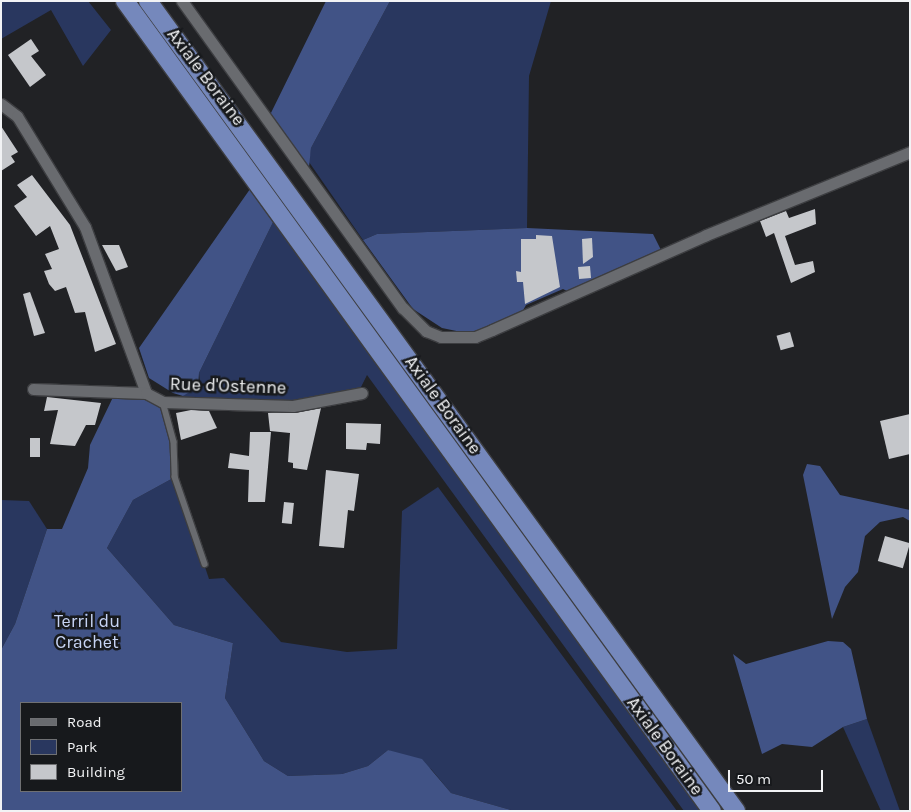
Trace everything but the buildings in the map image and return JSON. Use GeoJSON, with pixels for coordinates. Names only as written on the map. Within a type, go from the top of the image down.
{"type":"FeatureCollection","features":[{"type":"Feature","properties":{"kind":"highway","name":"Axiale Boraine"},"geometry":{"type":"LineString","coordinates":[[124,1],[244,161],[712,811]]}},
{"type":"Feature","properties":{"kind":"highway","name":"Axiale Boraine"},"geometry":{"type":"LineString","coordinates":[[148,1],[257,146],[736,811]]}},
{"type":"Feature","properties":{"kind":"street"},"geometry":{"type":"LineString","coordinates":[[182,1],[412,320],[426,331],[459,339],[492,330],[706,234],[910,152]]}},
{"type":"Feature","properties":{"kind":"street"},"geometry":{"type":"LineString","coordinates":[[1,104],[17,116],[85,227],[146,393]]}},
{"type":"Feature","properties":{"kind":"street","name":"Rue d'Ostenne"},"geometry":{"type":"LineString","coordinates":[[33,389],[146,393],[163,402],[293,406],[362,393]]}},
{"type":"Feature","properties":{"kind":"lane"},"geometry":{"type":"LineString","coordinates":[[163,402],[174,442],[175,476],[205,564]]}},
{"type":"Feature","properties":{"kind":"green space"},"geometry":{"type":"Polygon","coordinates":[[[1,1],[88,1],[111,30],[83,66],[51,10],[1,39],[1,1]]]}},
{"type":"Feature","properties":{"kind":"green space"},"geometry":{"type":"Polygon","coordinates":[[[326,1],[390,1],[311,148],[308,177],[267,121],[326,1]]]}},
{"type":"Feature","properties":{"kind":"green space"},"geometry":{"type":"Polygon","coordinates":[[[390,1],[551,1],[529,76],[527,228],[377,234],[363,240],[309,162],[311,148],[390,1]]]}},
{"type":"Feature","properties":{"kind":"green space"},"geometry":{"type":"Polygon","coordinates":[[[257,179],[279,210],[199,373],[198,387],[183,396],[173,393],[149,378],[139,348],[257,179]]]}},
{"type":"Feature","properties":{"kind":"green space"},"geometry":{"type":"Polygon","coordinates":[[[279,210],[712,811],[684,811],[367,375],[361,387],[312,403],[186,400],[183,396],[200,383],[199,373],[279,210]]]}},
{"type":"Feature","properties":{"kind":"green space"},"geometry":{"type":"Polygon","coordinates":[[[527,228],[653,234],[661,250],[569,292],[563,289],[526,305],[521,314],[471,334],[442,328],[413,309],[363,240],[377,234],[527,228]]]}},
{"type":"Feature","properties":{"kind":"green space","name":"Terril du Crachet"},"geometry":{"type":"Polygon","coordinates":[[[115,393],[163,402],[174,442],[175,477],[133,500],[107,548],[174,625],[233,643],[225,698],[264,761],[288,776],[342,774],[368,766],[388,750],[422,759],[451,793],[514,811],[1,811],[1,650],[15,624],[47,529],[62,529],[88,468],[90,445],[115,393]]]}},
{"type":"Feature","properties":{"kind":"green space"},"geometry":{"type":"Polygon","coordinates":[[[807,464],[820,466],[840,495],[910,510],[910,521],[903,517],[880,522],[865,536],[858,572],[845,587],[832,619],[803,475],[807,464]]]}},
{"type":"Feature","properties":{"kind":"green space"},"geometry":{"type":"Polygon","coordinates":[[[175,477],[209,579],[224,578],[281,642],[347,652],[397,649],[402,511],[438,487],[677,811],[514,811],[451,793],[431,769],[388,750],[368,766],[342,774],[288,776],[264,761],[225,698],[233,643],[174,625],[107,548],[133,500],[175,477]]]}},
{"type":"Feature","properties":{"kind":"green space"},"geometry":{"type":"Polygon","coordinates":[[[1,500],[29,501],[47,529],[15,624],[1,650],[1,500]]]}},
{"type":"Feature","properties":{"kind":"green space"},"geometry":{"type":"Polygon","coordinates":[[[828,641],[843,642],[851,649],[867,719],[843,727],[812,747],[782,744],[762,754],[733,654],[746,664],[828,641]]]}},
{"type":"Feature","properties":{"kind":"green space"},"geometry":{"type":"Polygon","coordinates":[[[867,719],[900,811],[881,811],[843,727],[867,719]]]}}]}
